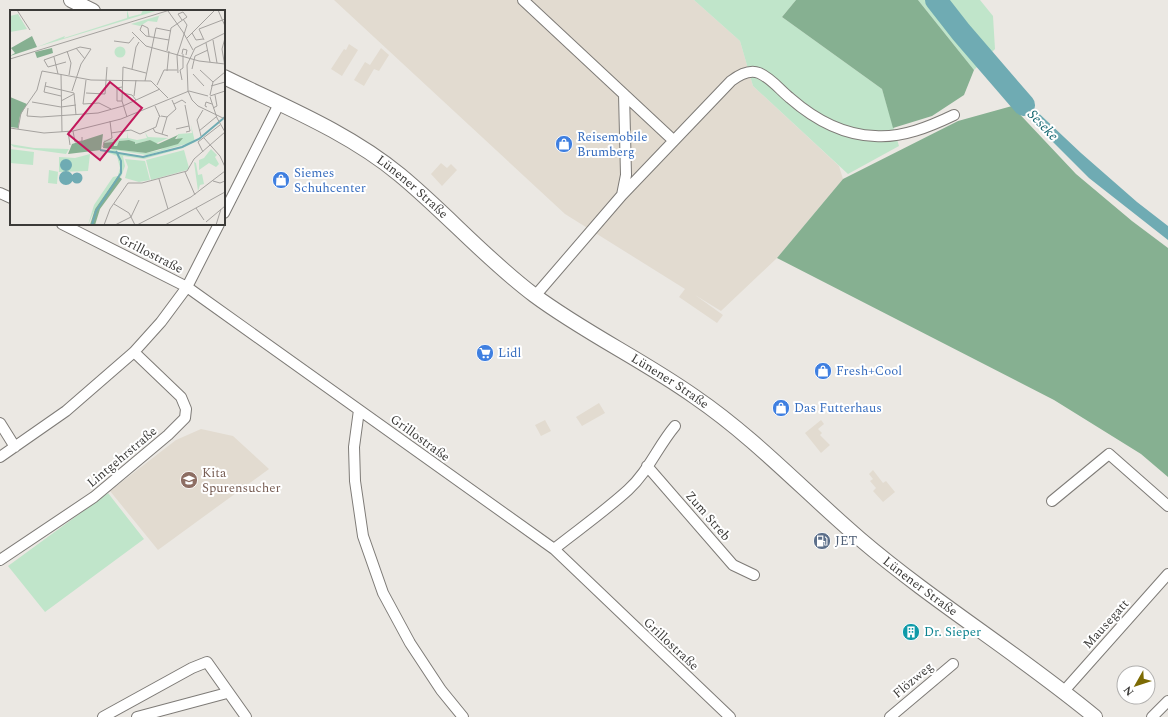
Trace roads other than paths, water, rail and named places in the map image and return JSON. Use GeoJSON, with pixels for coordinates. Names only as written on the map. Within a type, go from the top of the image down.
{"type":"FeatureCollection","features":[{"type":"Feature","properties":{"kind":"main road"},"geometry":{"type":"LineString","coordinates":[[71,0],[91,10]]}},
{"type":"Feature","properties":{"kind":"main road","name":"Lünener Straße"},"geometry":{"type":"LineString","coordinates":[[225,77],[350,141],[400,175],[492,261],[535,296],[577,325],[698,398],[747,438],[902,573],[1064,691],[1095,717]]}},
{"type":"Feature","properties":{"kind":"street"},"geometry":{"type":"LineString","coordinates":[[524,0],[673,140]]}},
{"type":"Feature","properties":{"kind":"street"},"geometry":{"type":"LineString","coordinates":[[535,296],[622,195],[731,80],[739,75],[750,72],[758,73],[768,79],[806,112],[825,124],[849,132],[874,136],[893,136],[928,127],[954,115]]}},
{"type":"Feature","properties":{"kind":"street"},"geometry":{"type":"LineString","coordinates":[[622,195],[626,175],[624,94]]}},
{"type":"Feature","properties":{"kind":"street"},"geometry":{"type":"LineString","coordinates":[[225,212],[279,104]]}},
{"type":"Feature","properties":{"kind":"street"},"geometry":{"type":"LineString","coordinates":[[0,193],[10,198]]}},
{"type":"Feature","properties":{"kind":"street","name":"Grillostraße"},"geometry":{"type":"LineString","coordinates":[[64,225],[187,287],[554,549],[730,717]]}},
{"type":"Feature","properties":{"kind":"street"},"geometry":{"type":"LineString","coordinates":[[0,457],[66,411],[134,352],[161,322],[187,287],[218,225]]}},
{"type":"Feature","properties":{"kind":"street","name":"Lintgehrstraße"},"geometry":{"type":"LineString","coordinates":[[0,560],[94,497],[168,435],[185,418],[186,409],[181,397],[134,352]]}},
{"type":"Feature","properties":{"kind":"street"},"geometry":{"type":"LineString","coordinates":[[359,410],[354,447],[355,481],[363,536],[384,593],[410,643],[441,690],[463,717]]}},
{"type":"Feature","properties":{"kind":"street"},"geometry":{"type":"LineString","coordinates":[[0,423],[15,447]]}},
{"type":"Feature","properties":{"kind":"street"},"geometry":{"type":"LineString","coordinates":[[554,549],[629,489],[675,426]]}},
{"type":"Feature","properties":{"kind":"street"},"geometry":{"type":"LineString","coordinates":[[1052,501],[1109,454],[1168,506]]}},
{"type":"Feature","properties":{"kind":"street","name":"Zum Streb"},"geometry":{"type":"LineString","coordinates":[[647,466],[733,565],[754,575]]}},
{"type":"Feature","properties":{"kind":"street","name":"Mausegatt"},"geometry":{"type":"LineString","coordinates":[[1064,691],[1168,574]]}},
{"type":"Feature","properties":{"kind":"street"},"geometry":{"type":"LineString","coordinates":[[103,717],[115,714],[192,668],[207,662],[227,693],[246,717]]}},
{"type":"Feature","properties":{"kind":"street","name":"Flözweg"},"geometry":{"type":"LineString","coordinates":[[890,717],[953,664]]}},
{"type":"Feature","properties":{"kind":"street"},"geometry":{"type":"LineString","coordinates":[[137,717],[227,693]]}},
{"type":"Feature","properties":{"kind":"street"},"geometry":{"type":"LineString","coordinates":[[1152,717],[1168,701]]}},
{"type":"Feature","properties":{"kind":"water"},"geometry":{"type":"Polygon","coordinates":[[[1010,78],[1031,106],[1081,153],[1137,202],[1168,226],[1168,240],[1089,178],[1035,124],[1003,85],[1010,78]]]}},
{"type":"Feature","properties":{"kind":"waterway","name":"Seseke"},"geometry":{"type":"LineString","coordinates":[[936,0],[961,32],[1024,105]]}},
{"type":"Feature","properties":{"kind":"place","name":"Reisemobile Brumberg"},"geometry":{"type":"Point","coordinates":[564,144]}},
{"type":"Feature","properties":{"kind":"place","name":"Siemes Schuhcenter"},"geometry":{"type":"Point","coordinates":[281,180]}},
{"type":"Feature","properties":{"kind":"place","name":"Lidl"},"geometry":{"type":"Point","coordinates":[485,353]}},
{"type":"Feature","properties":{"kind":"place","name":"Fresh+Cool"},"geometry":{"type":"Point","coordinates":[823,371]}},
{"type":"Feature","properties":{"kind":"place","name":"Das Futterhaus"},"geometry":{"type":"Point","coordinates":[781,408]}},
{"type":"Feature","properties":{"kind":"place","name":"Kita Spurensucher"},"geometry":{"type":"Point","coordinates":[189,480]}},
{"type":"Feature","properties":{"kind":"place","name":"JET"},"geometry":{"type":"Point","coordinates":[822,541]}},
{"type":"Feature","properties":{"kind":"place","name":"Dr. Sieper"},"geometry":{"type":"Point","coordinates":[911,632]}}]}
